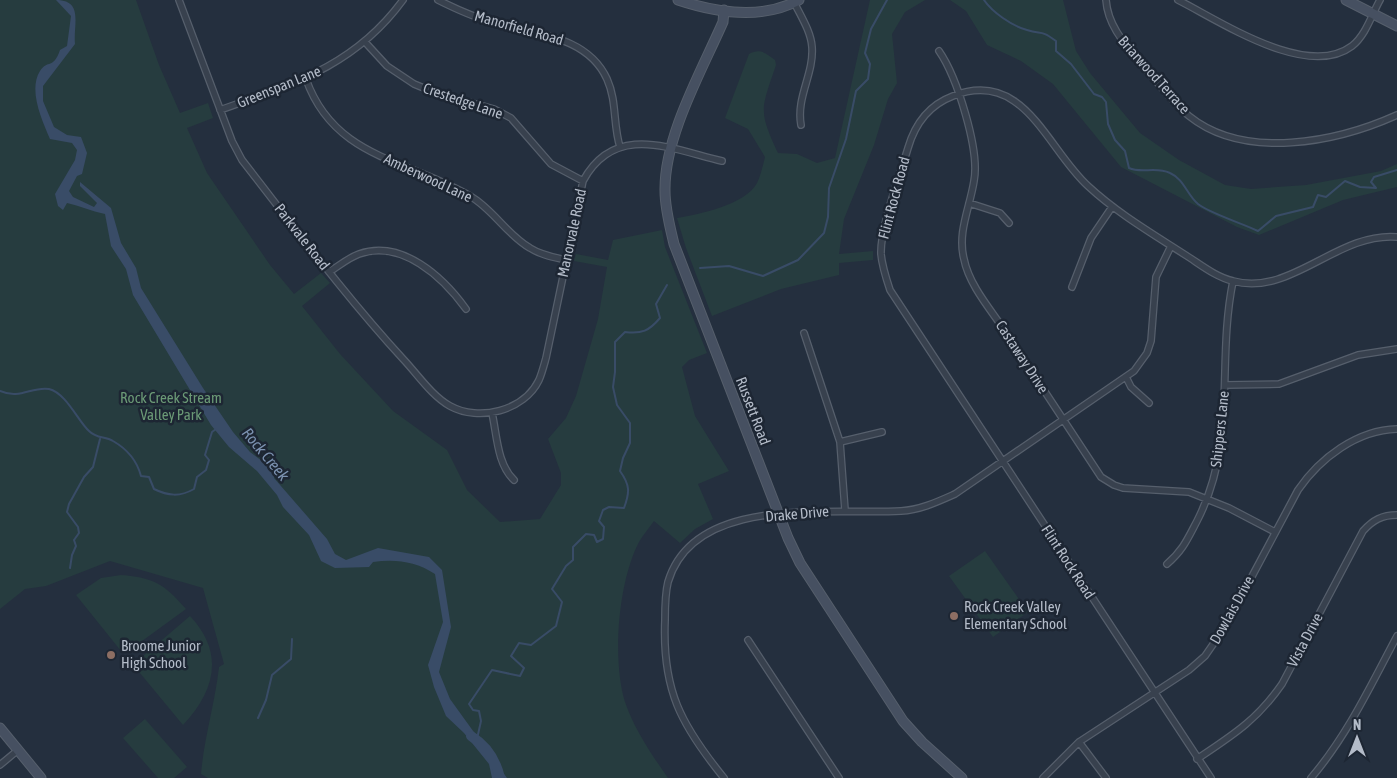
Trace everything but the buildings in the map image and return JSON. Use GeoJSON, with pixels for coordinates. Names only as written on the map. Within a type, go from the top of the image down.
{"type":"FeatureCollection","features":[{"type":"Feature","properties":{"kind":"street","name":"Parkvale Road"},"geometry":{"type":"LineString","coordinates":[[180,0],[220,110],[242,160],[373,326],[440,399],[463,411],[492,413]]}},
{"type":"Feature","properties":{"kind":"street","name":"Greenspan Lane"},"geometry":{"type":"LineString","coordinates":[[220,110],[306,79],[334,64],[365,42],[392,15],[403,0]]}},
{"type":"Feature","properties":{"kind":"street","name":"Manorfield Road"},"geometry":{"type":"LineString","coordinates":[[438,0],[476,17],[564,40],[582,49],[594,59],[607,78],[611,88],[620,147]]}},
{"type":"Feature","properties":{"kind":"street"},"geometry":{"type":"LineString","coordinates":[[678,0],[696,6],[762,12],[796,1],[812,47],[800,102],[801,124]]}},
{"type":"Feature","properties":{"kind":"street","name":"Briarwood Terrace"},"geometry":{"type":"LineString","coordinates":[[1106,0],[1108,14],[1116,33],[1170,98],[1189,116],[1225,135],[1245,141],[1272,143],[1337,136],[1397,115]]}},
{"type":"Feature","properties":{"kind":"street"},"geometry":{"type":"LineString","coordinates":[[1178,0],[1276,50],[1294,55],[1322,56],[1341,52],[1352,46],[1362,35],[1380,0]]}},
{"type":"Feature","properties":{"kind":"street"},"geometry":{"type":"LineString","coordinates":[[1346,0],[1397,26]]}},
{"type":"Feature","properties":{"kind":"street","name":"Russett Road"},"geometry":{"type":"LineString","coordinates":[[724,10],[723,22],[670,149],[664,194],[667,217],[674,244],[779,514],[807,577],[884,695],[922,742],[962,778]]}},
{"type":"Feature","properties":{"kind":"street","name":"Crestedge Lane"},"geometry":{"type":"LineString","coordinates":[[365,42],[387,66],[414,84],[436,93],[494,109],[511,118],[551,164],[583,181]]}},
{"type":"Feature","properties":{"kind":"street","name":"Castaway Drive"},"geometry":{"type":"LineString","coordinates":[[939,51],[951,72],[972,140],[975,162],[975,179],[962,238],[962,250],[967,270],[1102,477],[1114,485],[1123,488],[1189,492],[1207,498],[1275,532]]}},
{"type":"Feature","properties":{"kind":"street","name":"Amberwood Lane"},"geometry":{"type":"LineString","coordinates":[[306,79],[311,94],[323,114],[350,141],[472,196],[529,248],[545,255],[566,260]]}},
{"type":"Feature","properties":{"kind":"street","name":"Flint Rock Road"},"geometry":{"type":"LineString","coordinates":[[1211,778],[890,290],[882,265],[882,238],[910,140],[926,113],[946,98],[976,90],[993,92],[1008,97],[1032,115],[1078,177],[1112,207],[1213,272],[1234,281],[1265,282],[1284,278],[1338,249],[1364,240],[1397,237]]}},
{"type":"Feature","properties":{"kind":"street","name":"Manorvale Road"},"geometry":{"type":"LineString","coordinates":[[492,413],[518,402],[539,380],[546,358],[583,181],[597,161],[612,150],[620,147],[647,143],[722,161]]}},
{"type":"Feature","properties":{"kind":"street"},"geometry":{"type":"LineString","coordinates":[[970,203],[1000,213],[1009,223]]}},
{"type":"Feature","properties":{"kind":"street"},"geometry":{"type":"LineString","coordinates":[[1072,287],[1091,238],[1112,207]]}},
{"type":"Feature","properties":{"kind":"street","name":"Drake Drive"},"geometry":{"type":"LineString","coordinates":[[724,778],[699,748],[673,698],[665,660],[665,605],[668,583],[680,558],[706,533],[722,525],[779,514],[846,510],[902,511],[925,506],[954,494],[1003,463],[1134,371],[1143,359],[1151,342],[1156,277],[1172,246]]}},
{"type":"Feature","properties":{"kind":"street"},"geometry":{"type":"LineString","coordinates":[[329,272],[358,254],[392,251],[408,257],[439,278],[466,309]]}},
{"type":"Feature","properties":{"kind":"street","name":"Shippers Lane"},"geometry":{"type":"LineString","coordinates":[[1167,564],[1181,551],[1215,478],[1222,440],[1228,309],[1234,281]]}},
{"type":"Feature","properties":{"kind":"street"},"geometry":{"type":"LineString","coordinates":[[804,333],[840,442],[846,510]]}},
{"type":"Feature","properties":{"kind":"street"},"geometry":{"type":"LineString","coordinates":[[1225,385],[1279,384],[1350,357],[1378,350],[1397,349]]}},
{"type":"Feature","properties":{"kind":"street"},"geometry":{"type":"LineString","coordinates":[[1126,377],[1131,387],[1149,403]]}},
{"type":"Feature","properties":{"kind":"street"},"geometry":{"type":"LineString","coordinates":[[492,413],[502,464],[505,472],[514,480]]}},
{"type":"Feature","properties":{"kind":"street","name":"Dowlais Drive"},"geometry":{"type":"LineString","coordinates":[[1042,778],[1079,742],[1189,670],[1212,648],[1298,490],[1309,474],[1321,462],[1362,436],[1380,430],[1397,429]]}},
{"type":"Feature","properties":{"kind":"street"},"geometry":{"type":"LineString","coordinates":[[840,442],[882,432]]}},
{"type":"Feature","properties":{"kind":"street","name":"Vista Drive"},"geometry":{"type":"LineString","coordinates":[[1197,759],[1247,725],[1268,704],[1282,684],[1363,531],[1371,522],[1381,516],[1397,515]]}},
{"type":"Feature","properties":{"kind":"street"},"geometry":{"type":"LineString","coordinates":[[1311,778],[1324,763],[1353,719],[1397,636]]}},
{"type":"Feature","properties":{"kind":"street"},"geometry":{"type":"LineString","coordinates":[[748,640],[839,778]]}},
{"type":"Feature","properties":{"kind":"street"},"geometry":{"type":"LineString","coordinates":[[0,728],[42,778]]}},
{"type":"Feature","properties":{"kind":"street"},"geometry":{"type":"LineString","coordinates":[[1079,742],[1106,778]]}},
{"type":"Feature","properties":{"kind":"street"},"geometry":{"type":"LineString","coordinates":[[0,765],[18,750]]}},
{"type":"Feature","properties":{"kind":"green space","name":"Rock Creek Stream Valley Park"},"geometry":{"type":"Polygon","coordinates":[[[0,0],[136,0],[159,65],[180,113],[208,103],[213,118],[187,128],[207,173],[270,265],[294,294],[321,273],[330,283],[302,306],[340,354],[393,411],[447,450],[467,490],[500,522],[540,519],[561,485],[561,473],[548,439],[566,418],[576,396],[598,319],[607,267],[574,261],[576,254],[608,260],[613,240],[662,230],[665,247],[707,353],[689,360],[682,367],[695,416],[729,471],[698,484],[713,519],[695,529],[680,543],[654,521],[639,542],[626,578],[619,621],[618,643],[621,685],[625,702],[638,732],[668,778],[208,778],[201,774],[202,761],[219,667],[224,664],[203,588],[110,561],[46,586],[25,589],[0,609],[0,0]]]}},
{"type":"Feature","properties":{"kind":"green space"},"geometry":{"type":"Polygon","coordinates":[[[870,0],[925,0],[905,12],[892,34],[897,83],[888,99],[874,145],[844,219],[839,254],[873,251],[873,260],[839,263],[839,275],[781,289],[712,316],[686,248],[677,218],[709,211],[732,203],[751,191],[757,183],[765,157],[748,129],[725,118],[749,54],[760,51],[775,60],[776,65],[767,92],[764,110],[767,127],[778,153],[797,154],[817,163],[835,158],[870,0]]]}},
{"type":"Feature","properties":{"kind":"green space"},"geometry":{"type":"Polygon","coordinates":[[[950,0],[1063,0],[1076,51],[1090,73],[1140,133],[1179,160],[1225,185],[1251,189],[1306,185],[1381,171],[1397,164],[1397,187],[1343,200],[1259,235],[1237,227],[1121,167],[1053,84],[1021,61],[987,45],[966,11],[950,0]]]}},
{"type":"Feature","properties":{"kind":"green space"},"geometry":{"type":"Polygon","coordinates":[[[985,551],[1028,612],[993,637],[949,576],[985,551]]]}},
{"type":"Feature","properties":{"kind":"green space"},"geometry":{"type":"Polygon","coordinates":[[[121,575],[151,580],[165,588],[186,609],[127,652],[121,651],[76,595],[101,578],[121,575]]]}},
{"type":"Feature","properties":{"kind":"green space"},"geometry":{"type":"Polygon","coordinates":[[[190,616],[201,630],[208,644],[212,658],[212,672],[203,699],[183,725],[135,667],[135,663],[190,616]]]}},
{"type":"Feature","properties":{"kind":"green space"},"geometry":{"type":"Polygon","coordinates":[[[145,719],[187,767],[174,778],[158,778],[123,738],[145,719]]]}},
{"type":"Feature","properties":{"kind":"water"},"geometry":{"type":"Polygon","coordinates":[[[56,0],[65,1],[74,9],[75,44],[43,86],[43,101],[54,127],[67,135],[81,137],[87,153],[82,174],[77,176],[69,191],[73,197],[94,207],[97,203],[80,186],[80,182],[111,208],[121,243],[136,268],[141,288],[203,388],[233,432],[250,452],[274,470],[274,478],[327,539],[335,554],[346,560],[378,548],[429,557],[442,570],[451,627],[439,672],[450,699],[507,778],[492,778],[489,764],[464,733],[446,716],[434,687],[428,665],[443,622],[435,574],[420,566],[397,561],[373,562],[369,567],[335,568],[321,561],[309,535],[283,507],[277,495],[257,471],[229,447],[211,425],[133,295],[126,269],[111,246],[105,214],[67,203],[63,210],[58,206],[55,194],[75,160],[77,150],[72,143],[50,139],[43,123],[35,87],[43,67],[53,62],[60,50],[67,46],[71,16],[56,0]]]}},
{"type":"Feature","properties":{"kind":"waterway"},"geometry":{"type":"LineString","coordinates":[[700,268],[729,266],[763,276],[798,260],[824,233],[828,217],[829,188],[846,139],[856,91],[868,79],[870,64],[865,53],[871,29],[887,0]]}},
{"type":"Feature","properties":{"kind":"waterway"},"geometry":{"type":"LineString","coordinates":[[984,0],[997,14],[1009,22],[1021,28],[1044,34],[1056,41],[1056,51],[1071,64],[1094,94],[1102,97],[1106,102],[1108,124],[1115,140],[1125,151],[1129,168],[1134,170],[1159,170],[1170,173],[1179,179],[1198,204],[1218,215],[1258,231],[1276,216],[1313,207],[1318,195],[1326,197],[1345,181],[1360,187],[1376,188],[1371,182],[1374,177],[1397,170]]}},
{"type":"Feature","properties":{"kind":"waterway"},"geometry":{"type":"LineString","coordinates":[[477,739],[481,721],[479,711],[473,710],[469,704],[492,670],[520,676],[524,668],[511,656],[519,643],[531,645],[556,626],[562,602],[552,589],[566,566],[573,560],[573,547],[586,534],[594,535],[597,542],[603,539],[604,527],[599,521],[603,510],[609,507],[624,508],[628,489],[626,480],[620,471],[623,458],[630,443],[630,423],[617,405],[613,387],[615,342],[625,332],[649,329],[660,318],[656,304],[667,285]]}},
{"type":"Feature","properties":{"kind":"waterway"},"geometry":{"type":"LineString","coordinates":[[0,391],[20,394],[37,389],[49,389],[55,392],[66,401],[89,431],[118,444],[134,460],[141,476],[149,477],[154,489],[169,494],[179,494],[194,489],[197,477],[206,470],[209,460],[205,455],[212,432],[216,429]]}},
{"type":"Feature","properties":{"kind":"waterway"},"geometry":{"type":"LineString","coordinates":[[70,568],[76,546],[74,540],[79,533],[78,527],[67,512],[69,504],[84,477],[93,467],[100,439]]}},
{"type":"Feature","properties":{"kind":"waterway"},"geometry":{"type":"LineString","coordinates":[[258,718],[266,700],[272,675],[291,659],[292,639]]}},
{"type":"Feature","properties":{"kind":"waterway","name":"Rock Creek"},"geometry":{"type":"LineString","coordinates":[[471,736],[482,744],[490,754],[500,778]]}},
{"type":"Feature","properties":{"kind":"place","name":"Rock Creek Valley Elementary School"},"geometry":{"type":"Point","coordinates":[954,616]}},
{"type":"Feature","properties":{"kind":"place","name":"Broome Junior High School"},"geometry":{"type":"Point","coordinates":[111,655]}}]}
